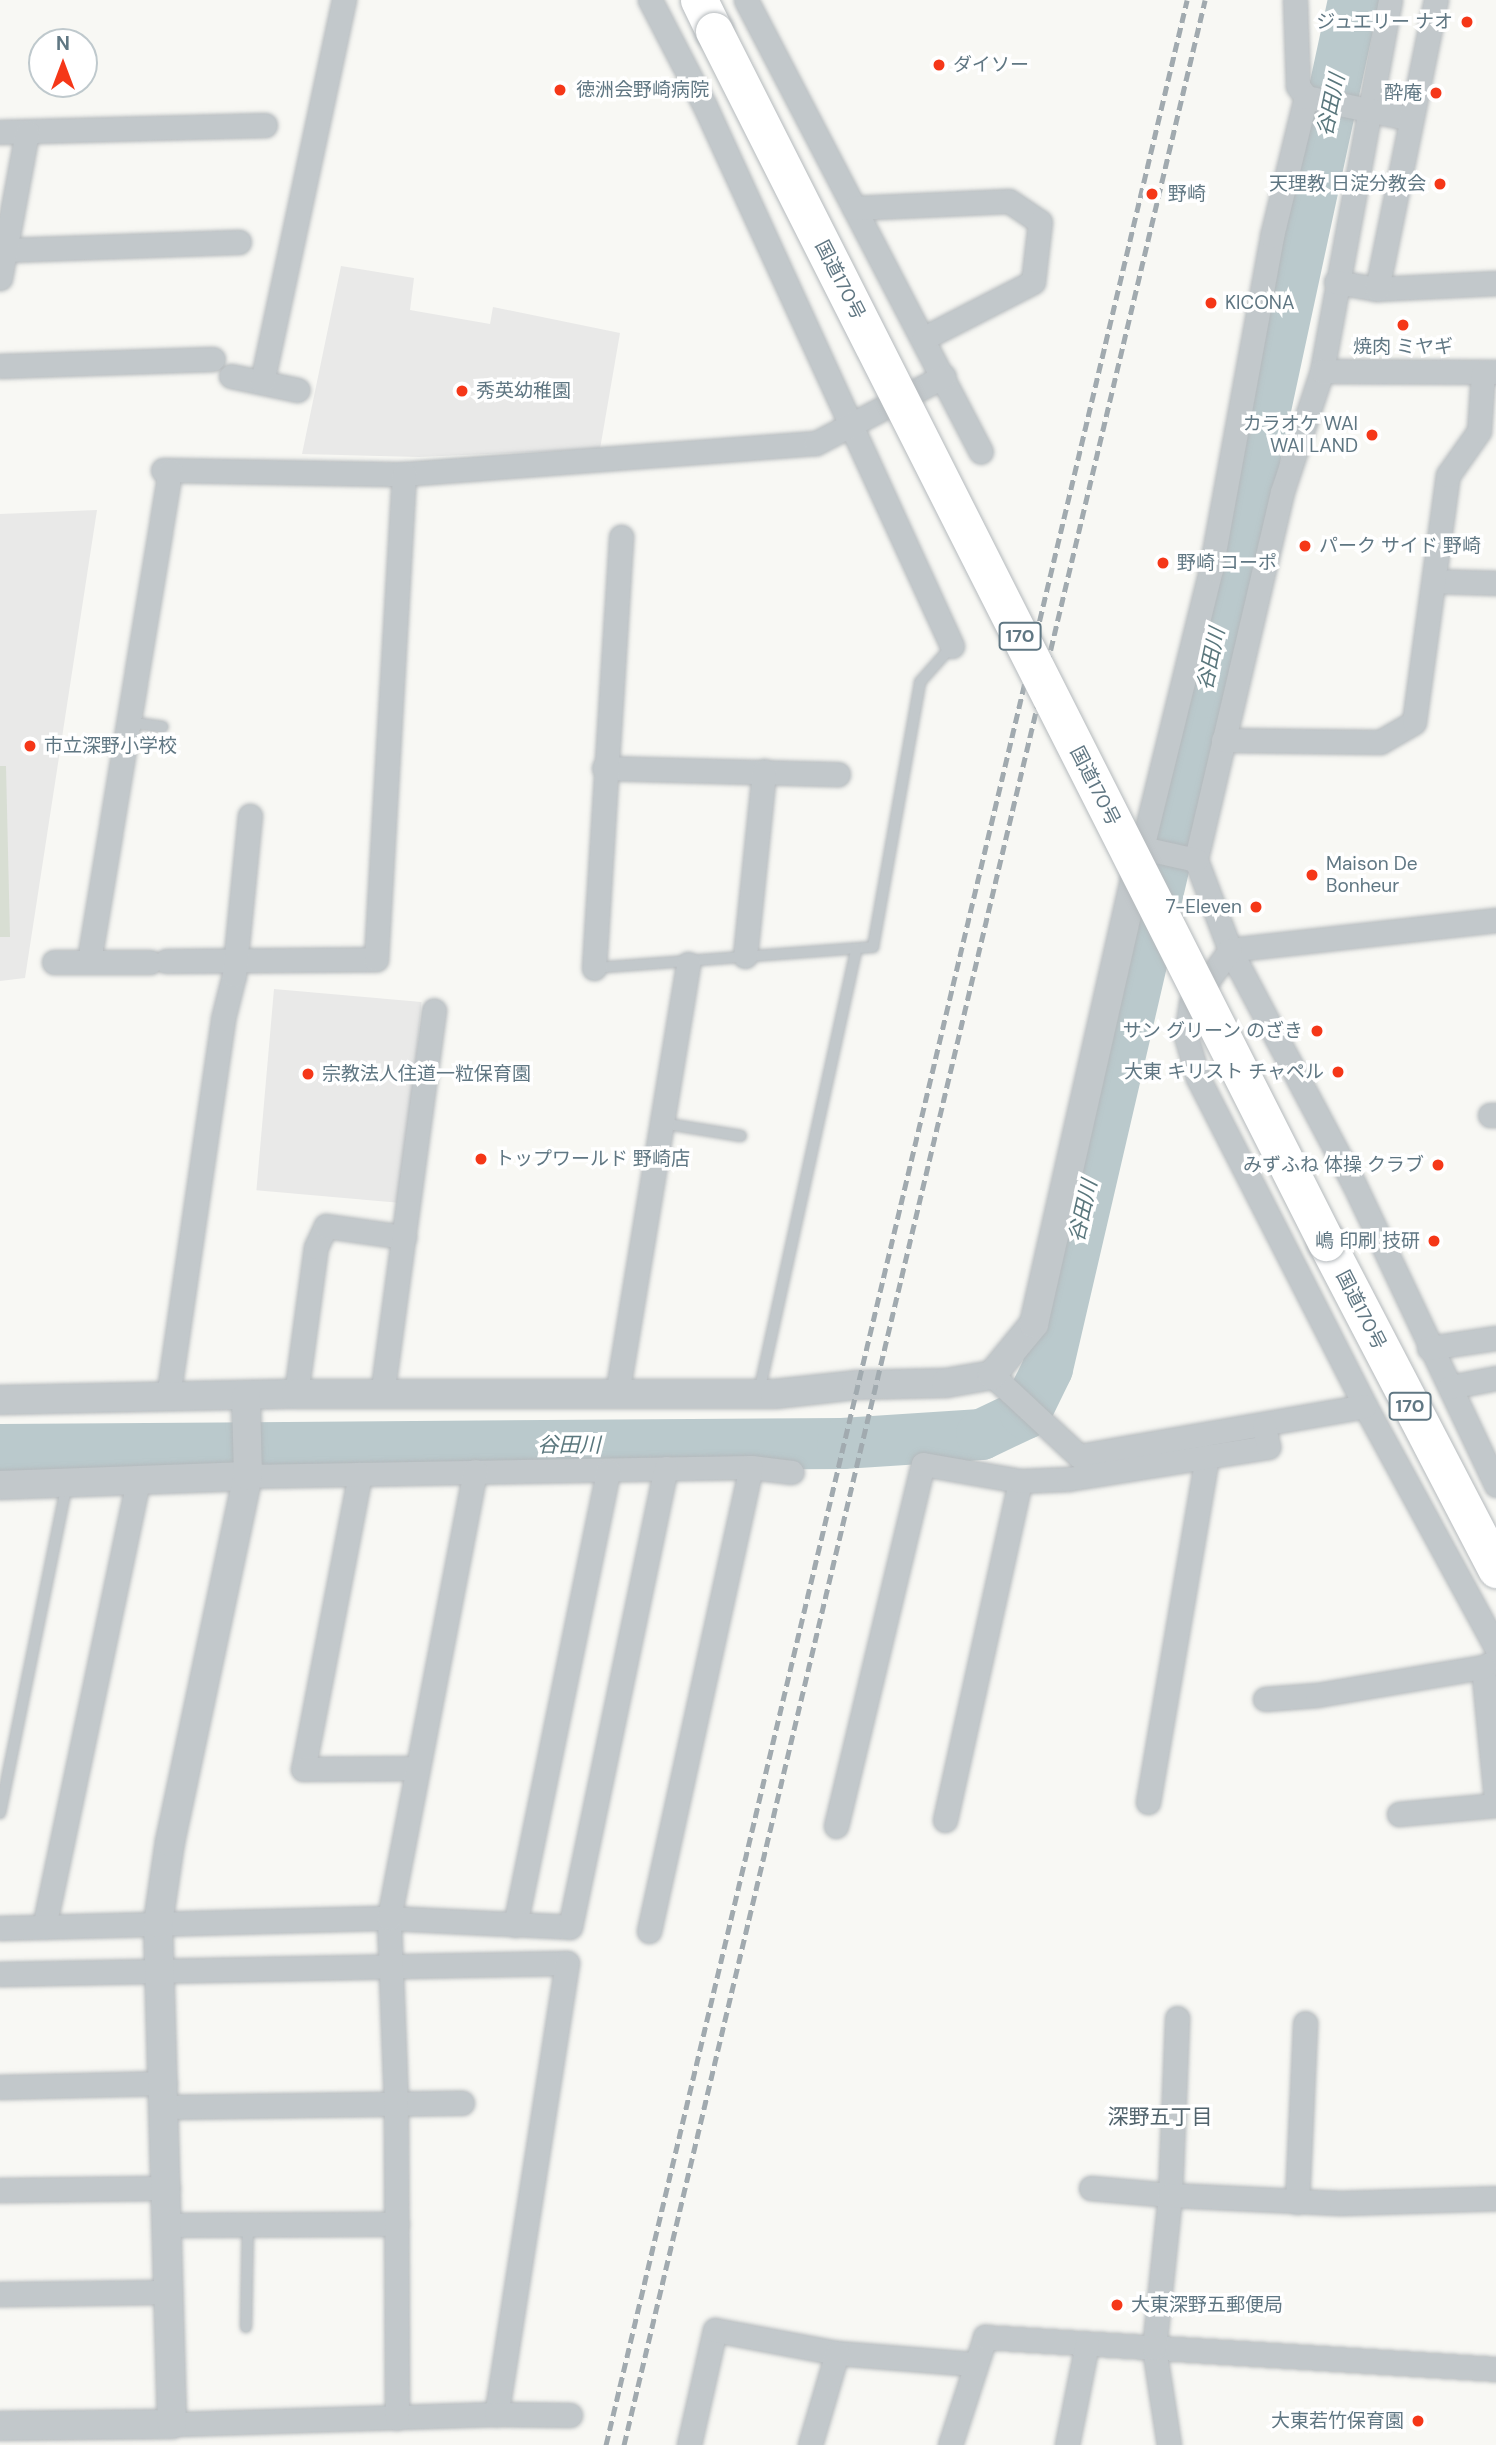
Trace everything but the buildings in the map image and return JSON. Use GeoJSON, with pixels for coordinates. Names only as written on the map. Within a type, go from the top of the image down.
{"type":"FeatureCollection","features":[{"type":"Feature","properties":{"kind":"highway","name":"国道170号"},"geometry":{"type":"LineString","coordinates":[[706,15],[1326,1242],[1496,1569]]}},
{"type":"Feature","properties":{"kind":"street"},"geometry":{"type":"LineString","coordinates":[[262,382],[344,0]]}},
{"type":"Feature","properties":{"kind":"street"},"geometry":{"type":"LineString","coordinates":[[650,0],[704,104],[952,646]]}},
{"type":"Feature","properties":{"kind":"street"},"geometry":{"type":"LineString","coordinates":[[746,0],[944,376],[981,452]]}},
{"type":"Feature","properties":{"kind":"street"},"geometry":{"type":"LineString","coordinates":[[1295,0],[1298,86],[1313,98],[1410,120]]}},
{"type":"Feature","properties":{"kind":"street"},"geometry":{"type":"LineString","coordinates":[[1390,0],[1359,109],[1322,371],[1282,492],[1196,860],[1230,950],[1353,1181],[1429,1348],[1496,1485]]}},
{"type":"Feature","properties":{"kind":"street"},"geometry":{"type":"LineString","coordinates":[[1377,289],[1436,0]]}},
{"type":"Feature","properties":{"kind":"street"},"geometry":{"type":"LineString","coordinates":[[0,1400],[296,1394],[759,1393],[946,1383],[992,1375],[1034,1324],[1142,848],[1211,569],[1272,236],[1313,98]]}},
{"type":"Feature","properties":{"kind":"street"},"geometry":{"type":"LineString","coordinates":[[0,132],[265,125]]}},
{"type":"Feature","properties":{"kind":"street"},"geometry":{"type":"LineString","coordinates":[[0,278],[27,132]]}},
{"type":"Feature","properties":{"kind":"street"},"geometry":{"type":"LineString","coordinates":[[855,208],[1009,201],[1040,222],[1033,282],[924,338]]}},
{"type":"Feature","properties":{"kind":"street"},"geometry":{"type":"LineString","coordinates":[[6,250],[239,242]]}},
{"type":"Feature","properties":{"kind":"street"},"geometry":{"type":"LineString","coordinates":[[1336,282],[1377,289],[1496,283]]}},
{"type":"Feature","properties":{"kind":"street"},"geometry":{"type":"LineString","coordinates":[[0,366],[213,359]]}},
{"type":"Feature","properties":{"kind":"street"},"geometry":{"type":"LineString","coordinates":[[1223,740],[1380,742],[1402,732],[1414,722],[1448,475],[1479,431],[1489,372],[1322,371]]}},
{"type":"Feature","properties":{"kind":"street"},"geometry":{"type":"LineString","coordinates":[[231,376],[298,390]]}},
{"type":"Feature","properties":{"kind":"street"},"geometry":{"type":"LineString","coordinates":[[89,961],[166,471],[404,474],[816,443],[944,376]]}},
{"type":"Feature","properties":{"kind":"street"},"geometry":{"type":"LineString","coordinates":[[54,962],[376,959],[404,474]]}},
{"type":"Feature","properties":{"kind":"street"},"geometry":{"type":"LineString","coordinates":[[594,968],[604,768],[621,537]]}},
{"type":"Feature","properties":{"kind":"street"},"geometry":{"type":"LineString","coordinates":[[1433,581],[1496,583]]}},
{"type":"Feature","properties":{"kind":"street"},"geometry":{"type":"LineString","coordinates":[[604,768],[838,774]]}},
{"type":"Feature","properties":{"kind":"street"},"geometry":{"type":"LineString","coordinates":[[745,956],[764,771]]}},
{"type":"Feature","properties":{"kind":"street"},"geometry":{"type":"LineString","coordinates":[[168,1396],[223,1019],[233,986],[250,816]]}},
{"type":"Feature","properties":{"kind":"street"},"geometry":{"type":"LineString","coordinates":[[1142,848],[1196,860]]}},
{"type":"Feature","properties":{"kind":"street"},"geometry":{"type":"LineString","coordinates":[[1496,920],[1230,950],[1191,1003],[1186,1036],[1198,1079],[1364,1406],[1496,1647]]}},
{"type":"Feature","properties":{"kind":"street"},"geometry":{"type":"LineString","coordinates":[[617,1394],[688,964]]}},
{"type":"Feature","properties":{"kind":"street"},"geometry":{"type":"LineString","coordinates":[[382,1395],[434,1011]]}},
{"type":"Feature","properties":{"kind":"street"},"geometry":{"type":"LineString","coordinates":[[296,1394],[316,1247],[326,1226],[404,1237]]}},
{"type":"Feature","properties":{"kind":"street"},"geometry":{"type":"LineString","coordinates":[[1429,1348],[1496,1338]]}},
{"type":"Feature","properties":{"kind":"street"},"geometry":{"type":"LineString","coordinates":[[992,1375],[1065,1448],[1079,1456],[1364,1406]]}},
{"type":"Feature","properties":{"kind":"street"},"geometry":{"type":"LineString","coordinates":[[1450,1387],[1496,1378]]}},
{"type":"Feature","properties":{"kind":"street"},"geometry":{"type":"LineString","coordinates":[[172,2424],[169,2188],[158,1923],[170,1842],[248,1476],[246,1397]]}},
{"type":"Feature","properties":{"kind":"street"},"geometry":{"type":"LineString","coordinates":[[836,1826],[923,1464],[1020,1481],[1068,1479],[1268,1447],[1264,1425]]}},
{"type":"Feature","properties":{"kind":"street"},"geometry":{"type":"LineString","coordinates":[[1148,1801],[1206,1456]]}},
{"type":"Feature","properties":{"kind":"street"},"geometry":{"type":"LineString","coordinates":[[649,1931],[751,1467]]}},
{"type":"Feature","properties":{"kind":"street"},"geometry":{"type":"LineString","coordinates":[[0,1485],[475,1471],[751,1467],[792,1472]]}},
{"type":"Feature","properties":{"kind":"street"},"geometry":{"type":"LineString","coordinates":[[0,1928],[389,1918],[570,1927],[666,1468]]}},
{"type":"Feature","properties":{"kind":"street"},"geometry":{"type":"LineString","coordinates":[[515,1925],[608,1470]]}},
{"type":"Feature","properties":{"kind":"street"},"geometry":{"type":"LineString","coordinates":[[397,2418],[396,2104],[389,1918],[415,1768],[475,1471]]}},
{"type":"Feature","properties":{"kind":"street"},"geometry":{"type":"LineString","coordinates":[[360,1474],[303,1769],[415,1768]]}},
{"type":"Feature","properties":{"kind":"street"},"geometry":{"type":"LineString","coordinates":[[44,1927],[138,1481]]}},
{"type":"Feature","properties":{"kind":"street"},"geometry":{"type":"LineString","coordinates":[[946,1820],[1020,1481]]}},
{"type":"Feature","properties":{"kind":"street"},"geometry":{"type":"LineString","coordinates":[[1265,1699],[1317,1695],[1489,1664],[1496,1799]]}},
{"type":"Feature","properties":{"kind":"street"},"geometry":{"type":"LineString","coordinates":[[1399,1814],[1496,1805]]}},
{"type":"Feature","properties":{"kind":"street"},"geometry":{"type":"LineString","coordinates":[[0,1974],[567,1964],[496,2414]]}},
{"type":"Feature","properties":{"kind":"street"},"geometry":{"type":"LineString","coordinates":[[1169,2445],[1154,2348],[1170,2195],[1177,2018]]}},
{"type":"Feature","properties":{"kind":"street"},"geometry":{"type":"LineString","coordinates":[[1297,2202],[1305,2023]]}},
{"type":"Feature","properties":{"kind":"street"},"geometry":{"type":"LineString","coordinates":[[0,2087],[396,2104],[462,2104]]}},
{"type":"Feature","properties":{"kind":"street"},"geometry":{"type":"LineString","coordinates":[[0,2190],[169,2188]]}},
{"type":"Feature","properties":{"kind":"street"},"geometry":{"type":"LineString","coordinates":[[1091,2188],[1297,2202],[1496,2198]]}},
{"type":"Feature","properties":{"kind":"street"},"geometry":{"type":"LineString","coordinates":[[170,2225],[397,2224]]}},
{"type":"Feature","properties":{"kind":"street"},"geometry":{"type":"LineString","coordinates":[[0,2294],[169,2292]]}},
{"type":"Feature","properties":{"kind":"street"},"geometry":{"type":"LineString","coordinates":[[689,2445],[715,2330],[837,2353],[974,2364]]}},
{"type":"Feature","properties":{"kind":"street"},"geometry":{"type":"LineString","coordinates":[[950,2445],[974,2364],[985,2337],[1496,2370]]}},
{"type":"Feature","properties":{"kind":"street"},"geometry":{"type":"LineString","coordinates":[[1067,2445],[1087,2344]]}},
{"type":"Feature","properties":{"kind":"street"},"geometry":{"type":"LineString","coordinates":[[810,2445],[837,2353]]}},
{"type":"Feature","properties":{"kind":"street"},"geometry":{"type":"LineString","coordinates":[[0,2426],[172,2424],[496,2414],[570,2415]]}},
{"type":"Feature","properties":{"kind":"lane"},"geometry":{"type":"LineString","coordinates":[[594,968],[688,964],[745,956],[873,947],[920,682],[952,646]]}},
{"type":"Feature","properties":{"kind":"lane"},"geometry":{"type":"LineString","coordinates":[[128,722],[163,727]]}},
{"type":"Feature","properties":{"kind":"lane"},"geometry":{"type":"LineString","coordinates":[[759,1393],[856,950]]}},
{"type":"Feature","properties":{"kind":"lane"},"geometry":{"type":"LineString","coordinates":[[662,1123],[741,1136]]}},
{"type":"Feature","properties":{"kind":"lane"},"geometry":{"type":"LineString","coordinates":[[0,1812],[67,1483]]}},
{"type":"Feature","properties":{"kind":"lane"},"geometry":{"type":"LineString","coordinates":[[246,2327],[248,2225]]}},
{"type":"Feature","properties":{"kind":"shaded area","name":"秀英幼稚園"},"geometry":{"type":"Polygon","coordinates":[[[341,266],[414,278],[410,310],[490,324],[493,307],[620,333],[600,449],[419,457],[302,454],[341,266]]]}},
{"type":"Feature","properties":{"kind":"shaded area","name":"市立深野小学校"},"geometry":{"type":"Polygon","coordinates":[[[97,510],[25,978],[0,981],[0,514],[97,510]]]}},
{"type":"Feature","properties":{"kind":"shaded area"},"geometry":{"type":"Polygon","coordinates":[[[0,766],[6,766],[10,937],[0,937],[0,766]]]}},
{"type":"Feature","properties":{"kind":"shaded area"},"geometry":{"type":"Polygon","coordinates":[[[274,989],[421,1002],[404,1203],[256,1190],[274,989]]]}},
{"type":"Feature","properties":{"kind":"waterway","name":"谷田川"},"geometry":{"type":"LineString","coordinates":[[0,1449],[842,1443],[981,1434],[1025,1413],[1047,1368],[1204,692],[1353,0]]}},
{"type":"Feature","properties":{"kind":"railway"},"geometry":{"type":"LineString","coordinates":[[606,2445],[1187,0]]}},
{"type":"Feature","properties":{"kind":"railway"},"geometry":{"type":"LineString","coordinates":[[624,2445],[1205,0]]}},
{"type":"Feature","properties":{"kind":"place","name":"ジュエリー ナオ"},"geometry":{"type":"Point","coordinates":[1467,22]}},
{"type":"Feature","properties":{"kind":"place","name":"ダイソー"},"geometry":{"type":"Point","coordinates":[939,65]}},
{"type":"Feature","properties":{"kind":"place","name":"徳洲会野崎病院"},"geometry":{"type":"Point","coordinates":[560,90]}},
{"type":"Feature","properties":{"kind":"place","name":"酔庵"},"geometry":{"type":"Point","coordinates":[1436,93]}},
{"type":"Feature","properties":{"kind":"place","name":"天理教 日淀分教会"},"geometry":{"type":"Point","coordinates":[1440,184]}},
{"type":"Feature","properties":{"kind":"place","name":"野崎"},"geometry":{"type":"Point","coordinates":[1152,194]}},
{"type":"Feature","properties":{"kind":"place","name":"KICONA"},"geometry":{"type":"Point","coordinates":[1211,303]}},
{"type":"Feature","properties":{"kind":"place","name":"焼肉 ミヤギ"},"geometry":{"type":"Point","coordinates":[1403,325]}},
{"type":"Feature","properties":{"kind":"place","name":"秀英幼稚園"},"geometry":{"type":"Point","coordinates":[462,391]}},
{"type":"Feature","properties":{"kind":"place","name":"カラオケ WAI WAI LAND"},"geometry":{"type":"Point","coordinates":[1372,435]}},
{"type":"Feature","properties":{"kind":"place","name":"パーク サイド 野崎"},"geometry":{"type":"Point","coordinates":[1305,546]}},
{"type":"Feature","properties":{"kind":"place","name":"野崎 コーポ"},"geometry":{"type":"Point","coordinates":[1163,563]}},
{"type":"Feature","properties":{"kind":"place","name":"市立深野小学校"},"geometry":{"type":"Point","coordinates":[30,746]}},
{"type":"Feature","properties":{"kind":"place","name":"Maison De Bonheur"},"geometry":{"type":"Point","coordinates":[1312,875]}},
{"type":"Feature","properties":{"kind":"place","name":"7-Eleven"},"geometry":{"type":"Point","coordinates":[1256,907]}},
{"type":"Feature","properties":{"kind":"place","name":"サン グリーン のざき"},"geometry":{"type":"Point","coordinates":[1317,1031]}},
{"type":"Feature","properties":{"kind":"place","name":"大東 キリスト チャペル"},"geometry":{"type":"Point","coordinates":[1338,1072]}},
{"type":"Feature","properties":{"kind":"place","name":"宗教法人住道一粒保育園"},"geometry":{"type":"Point","coordinates":[308,1074]}},
{"type":"Feature","properties":{"kind":"place","name":"トップワールド 野崎店"},"geometry":{"type":"Point","coordinates":[481,1159]}},
{"type":"Feature","properties":{"kind":"place","name":"みずふね 体操 クラブ"},"geometry":{"type":"Point","coordinates":[1438,1165]}},
{"type":"Feature","properties":{"kind":"place","name":"嶋 印刷 技研"},"geometry":{"type":"Point","coordinates":[1434,1241]}},
{"type":"Feature","properties":{"kind":"place","name":"大東深野五郵便局"},"geometry":{"type":"Point","coordinates":[1117,2305]}},
{"type":"Feature","properties":{"kind":"place","name":"大東若竹保育園"},"geometry":{"type":"Point","coordinates":[1418,2421]}},
{"type":"Feature","properties":{"kind":"district","name":"深野五丁目"},"geometry":{"type":"Point","coordinates":[1160,2117]}}]}
